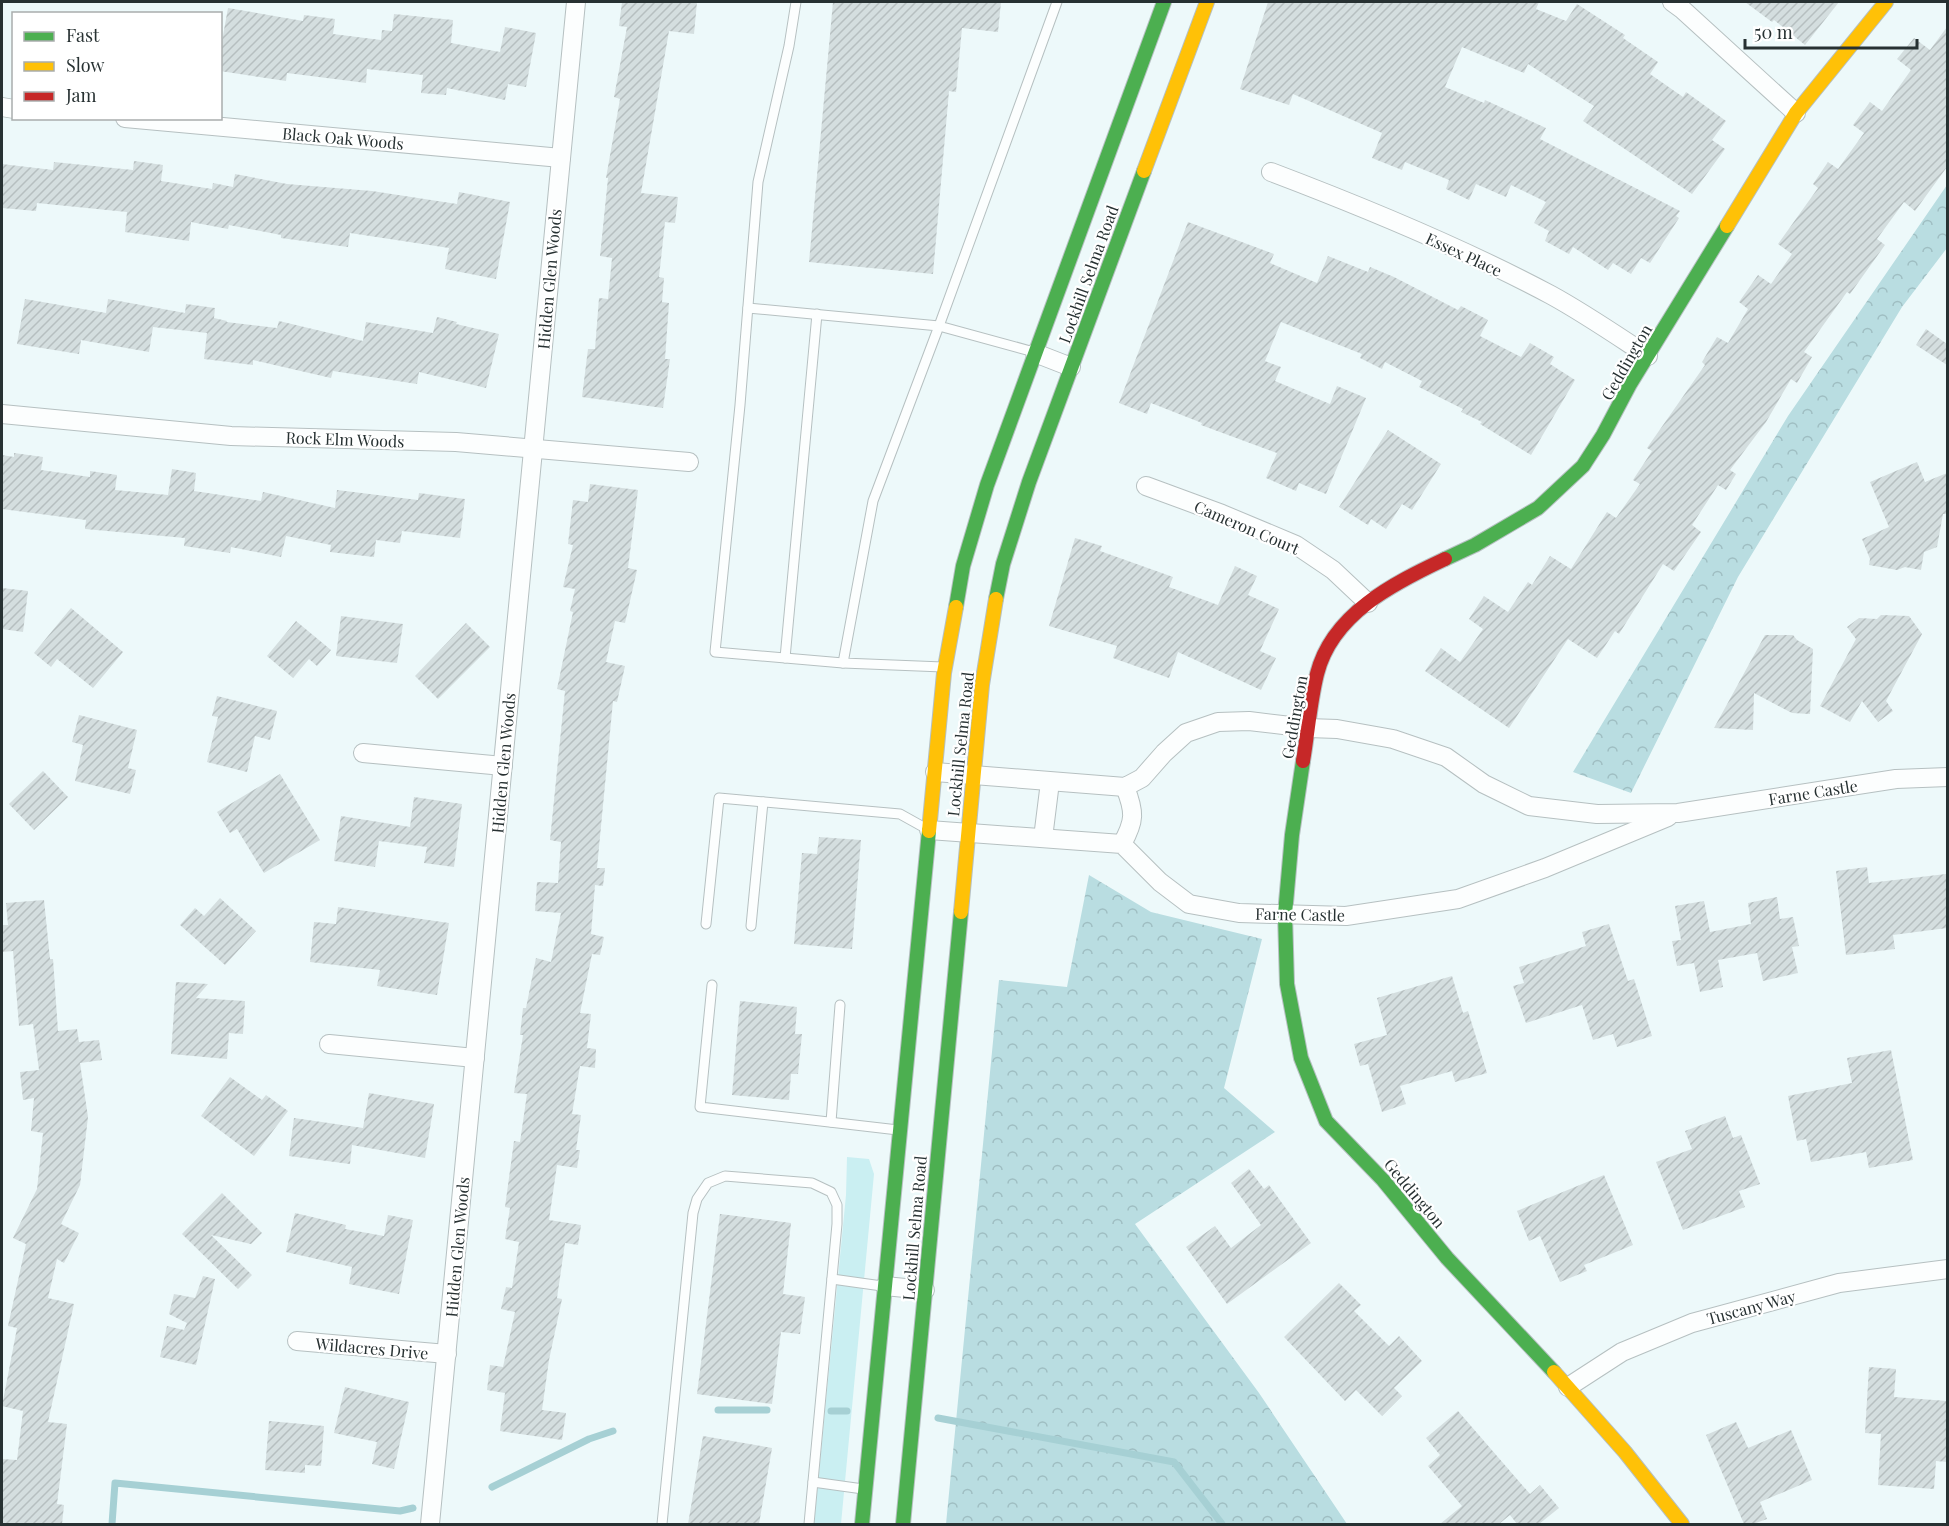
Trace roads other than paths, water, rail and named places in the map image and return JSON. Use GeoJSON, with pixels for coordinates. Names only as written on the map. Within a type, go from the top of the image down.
{"type":"FeatureCollection","features":[{"type":"Feature","properties":{"kind":"main road","name":"Lockhill Selma Road"},"geometry":{"type":"LineString","coordinates":[[862,1524],[945,667],[963,566],[987,485],[1164,2]]}},
{"type":"Feature","properties":{"kind":"main road","name":"Lockhill Selma Road"},"geometry":{"type":"LineString","coordinates":[[903,1524],[973,774],[985,662],[1003,564],[1029,482],[1207,2]]}},
{"type":"Feature","properties":{"kind":"main road","name":"Geddington"},"geometry":{"type":"LineString","coordinates":[[1682,1524],[1625,1452],[1568,1387],[1447,1258],[1383,1180],[1326,1121],[1301,1058],[1287,984],[1285,915],[1292,835],[1317,673],[1333,637],[1358,610],[1403,579],[1475,545],[1538,508],[1583,466],[1796,112],[1886,2]]}},
{"type":"Feature","properties":{"kind":"street","name":"Hidden Glen Woods"},"geometry":{"type":"LineString","coordinates":[[430,1524],[576,2]]}},
{"type":"Feature","properties":{"kind":"street"},"geometry":{"type":"LineString","coordinates":[[1671,2],[1683,10],[1796,112]]}},
{"type":"Feature","properties":{"kind":"street","name":"Black Oak Woods"},"geometry":{"type":"LineString","coordinates":[[147,120],[561,158]]}},
{"type":"Feature","properties":{"kind":"street","name":"Essex Place"},"geometry":{"type":"LineString","coordinates":[[1271,172],[1356,204],[1552,296],[1648,356]]}},
{"type":"Feature","properties":{"kind":"street"},"geometry":{"type":"LineString","coordinates":[[1035,353],[1071,367]]}},
{"type":"Feature","properties":{"kind":"street","name":"Rock Elm Woods"},"geometry":{"type":"LineString","coordinates":[[2,414],[231,436],[456,442],[689,462]]}},
{"type":"Feature","properties":{"kind":"street","name":"Cameron Court"},"geometry":{"type":"LineString","coordinates":[[1146,486],[1296,545],[1333,570],[1368,603]]}},
{"type":"Feature","properties":{"kind":"street","name":"Farne Castle"},"geometry":{"type":"LineString","coordinates":[[1125,787],[1142,778],[1186,733],[1218,722],[1249,722],[1337,729],[1393,739],[1446,757],[1484,784],[1529,806],[1597,814],[1678,813],[1896,779],[1947,777]]}},
{"type":"Feature","properties":{"kind":"street"},"geometry":{"type":"LineString","coordinates":[[363,753],[503,766]]}},
{"type":"Feature","properties":{"kind":"street"},"geometry":{"type":"LineString","coordinates":[[929,830],[1122,844],[1131,829],[1133,806],[1125,787],[934,772]]}},
{"type":"Feature","properties":{"kind":"street"},"geometry":{"type":"LineString","coordinates":[[1043,838],[1050,782]]}},
{"type":"Feature","properties":{"kind":"street","name":"Farne Castle"},"geometry":{"type":"LineString","coordinates":[[1122,844],[1160,882],[1189,904],[1239,913],[1346,916],[1458,899],[1545,868],[1678,813]]}},
{"type":"Feature","properties":{"kind":"street"},"geometry":{"type":"LineString","coordinates":[[329,1044],[475,1058]]}},
{"type":"Feature","properties":{"kind":"street","name":"Tuscany Way"},"geometry":{"type":"LineString","coordinates":[[1568,1387],[1622,1352],[1692,1323],[1839,1283],[1947,1269]]}},
{"type":"Feature","properties":{"kind":"street"},"geometry":{"type":"LineString","coordinates":[[885,1286],[925,1290]]}},
{"type":"Feature","properties":{"kind":"street","name":"Wildacres Drive"},"geometry":{"type":"LineString","coordinates":[[297,1341],[447,1354]]}},
{"type":"Feature","properties":{"kind":"lane"},"geometry":{"type":"LineString","coordinates":[[796,2],[789,46],[758,182],[715,652],[843,663],[945,667]]}},
{"type":"Feature","properties":{"kind":"lane"},"geometry":{"type":"LineString","coordinates":[[843,663],[873,501],[1057,2]]}},
{"type":"Feature","properties":{"kind":"lane"},"geometry":{"type":"LineString","coordinates":[[748,308],[939,326],[1035,353]]}},
{"type":"Feature","properties":{"kind":"lane"},"geometry":{"type":"LineString","coordinates":[[785,658],[817,314]]}},
{"type":"Feature","properties":{"kind":"lane"},"geometry":{"type":"LineString","coordinates":[[706,924],[720,798],[900,814],[929,830]]}},
{"type":"Feature","properties":{"kind":"lane"},"geometry":{"type":"LineString","coordinates":[[751,926],[763,802]]}},
{"type":"Feature","properties":{"kind":"lane"},"geometry":{"type":"LineString","coordinates":[[712,985],[700,1107],[900,1130]]}},
{"type":"Feature","properties":{"kind":"lane"},"geometry":{"type":"LineString","coordinates":[[831,1122],[840,1005]]}},
{"type":"Feature","properties":{"kind":"lane"},"geometry":{"type":"LineString","coordinates":[[662,1524],[693,1213],[697,1199],[708,1184],[725,1176],[812,1183],[831,1192],[837,1205],[809,1524]]}},
{"type":"Feature","properties":{"kind":"lane"},"geometry":{"type":"LineString","coordinates":[[832,1279],[885,1286]]}},
{"type":"Feature","properties":{"kind":"lane"},"geometry":{"type":"LineString","coordinates":[[813,1482],[865,1489]]}},
{"type":"Feature","properties":{"kind":"waterway"},"geometry":{"type":"LineString","coordinates":[[718,1410],[767,1410]]}},
{"type":"Feature","properties":{"kind":"waterway"},"geometry":{"type":"LineString","coordinates":[[831,1411],[847,1411]]}},
{"type":"Feature","properties":{"kind":"waterway"},"geometry":{"type":"LineString","coordinates":[[938,1418],[1174,1462],[1222,1524]]}},
{"type":"Feature","properties":{"kind":"waterway"},"geometry":{"type":"LineString","coordinates":[[492,1487],[589,1439],[613,1431]]}},
{"type":"Feature","properties":{"kind":"waterway"},"geometry":{"type":"LineString","coordinates":[[112,1524],[115,1483],[400,1511],[413,1508]]}}]}
